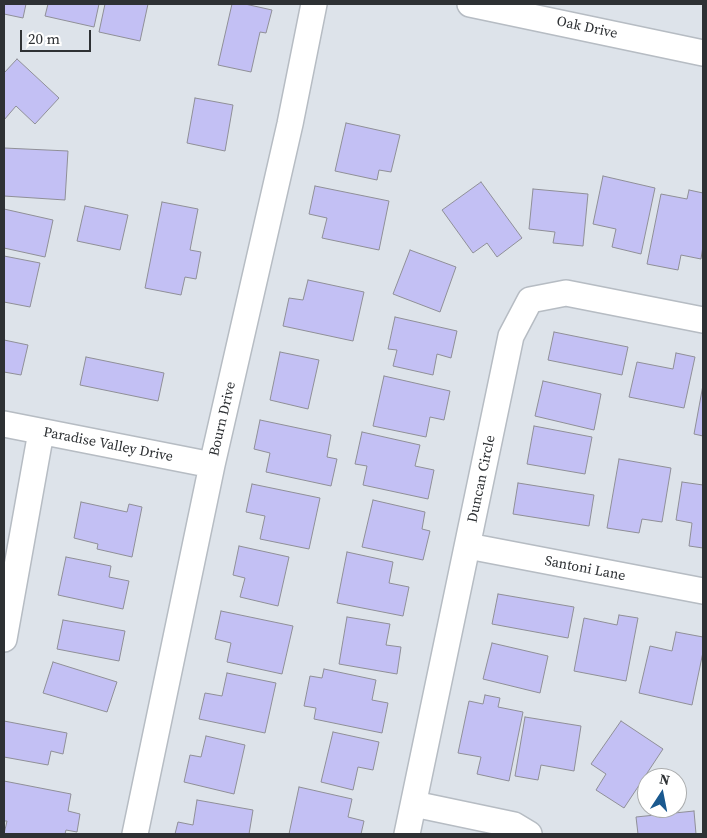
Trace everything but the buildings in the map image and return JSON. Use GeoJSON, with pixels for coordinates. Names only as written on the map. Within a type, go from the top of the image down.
{"type":"FeatureCollection","features":[{"type":"Feature","properties":{"kind":"street","name":"Bourn Drive"},"geometry":{"type":"LineString","coordinates":[[135,834],[212,465],[288,134],[314,4]]}},
{"type":"Feature","properties":{"kind":"street","name":"Oak Drive"},"geometry":{"type":"LineString","coordinates":[[476,4],[703,53]]}},
{"type":"Feature","properties":{"kind":"street","name":"Duncan Circle"},"geometry":{"type":"LineString","coordinates":[[407,834],[511,336],[530,300],[566,294],[703,320]]}},
{"type":"Feature","properties":{"kind":"street","name":"Paradise Valley Drive"},"geometry":{"type":"LineString","coordinates":[[4,424],[212,465]]}},
{"type":"Feature","properties":{"kind":"street"},"geometry":{"type":"LineString","coordinates":[[4,639],[41,432]]}},
{"type":"Feature","properties":{"kind":"street","name":"Santoni Lane"},"geometry":{"type":"LineString","coordinates":[[468,546],[703,591]]}},
{"type":"Feature","properties":{"kind":"street"},"geometry":{"type":"LineString","coordinates":[[414,804],[514,825],[529,834]]}}]}
